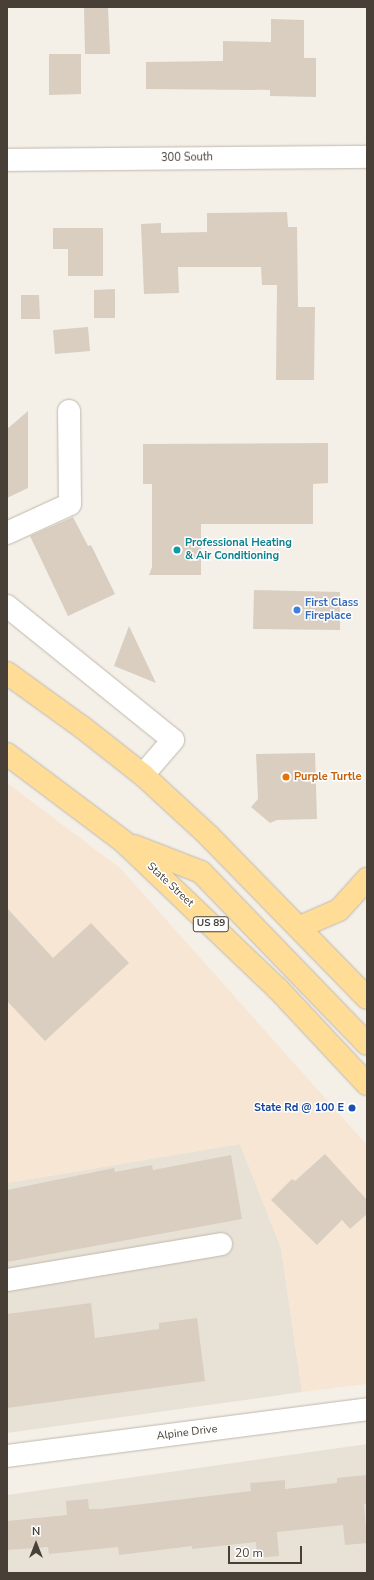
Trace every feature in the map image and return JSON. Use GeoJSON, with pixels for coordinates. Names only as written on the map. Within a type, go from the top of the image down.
{"type":"FeatureCollection","features":[{"type":"Feature","properties":{"kind":"main road"},"geometry":{"type":"LineString","coordinates":[[7,673],[82,726],[143,776],[209,836],[300,927],[367,998]]}},
{"type":"Feature","properties":{"kind":"main road","name":"State Street"},"geometry":{"type":"LineString","coordinates":[[7,754],[124,842],[278,989],[367,1084]]}},
{"type":"Feature","properties":{"kind":"main road"},"geometry":{"type":"LineString","coordinates":[[124,842],[201,872],[363,1031]]}},
{"type":"Feature","properties":{"kind":"main road"},"geometry":{"type":"LineString","coordinates":[[300,927],[339,910],[367,879]]}},
{"type":"Feature","properties":{"kind":"street","name":"300 South"},"geometry":{"type":"LineString","coordinates":[[7,160],[367,157]]}},
{"type":"Feature","properties":{"kind":"street"},"geometry":{"type":"LineString","coordinates":[[7,533],[70,504],[69,411]]}},
{"type":"Feature","properties":{"kind":"street"},"geometry":{"type":"LineString","coordinates":[[7,606],[173,740],[143,776]]}},
{"type":"Feature","properties":{"kind":"street"},"geometry":{"type":"LineString","coordinates":[[7,1280],[221,1244]]}},
{"type":"Feature","properties":{"kind":"street","name":"Alpine Drive"},"geometry":{"type":"LineString","coordinates":[[7,1456],[367,1409]]}},
{"type":"Feature","properties":{"kind":"shaded area"},"geometry":{"type":"Polygon","coordinates":[[[7,783],[120,868],[367,1145],[367,1384],[302,1392],[281,1248],[240,1144],[7,1183],[7,783]]]}},
{"type":"Feature","properties":{"kind":"shaded area"},"geometry":{"type":"Polygon","coordinates":[[[240,1144],[281,1248],[302,1392],[7,1433],[7,1183],[240,1144]]]}},
{"type":"Feature","properties":{"kind":"shaded area"},"geometry":{"type":"Polygon","coordinates":[[[367,1444],[367,1573],[7,1573],[7,1495],[367,1444]]]}},
{"type":"Feature","properties":{"kind":"building"},"geometry":{"type":"Polygon","coordinates":[[[108,7],[110,54],[85,54],[84,8],[108,7]]]}},
{"type":"Feature","properties":{"kind":"building"},"geometry":{"type":"Polygon","coordinates":[[[271,19],[304,20],[304,58],[316,58],[316,97],[270,96],[270,90],[146,89],[146,62],[223,61],[223,41],[271,42],[271,19]]]}},
{"type":"Feature","properties":{"kind":"building"},"geometry":{"type":"Polygon","coordinates":[[[49,54],[81,54],[81,94],[49,95],[49,54]]]}},
{"type":"Feature","properties":{"kind":"building"},"geometry":{"type":"Polygon","coordinates":[[[287,212],[288,227],[297,227],[298,307],[315,307],[314,380],[276,380],[277,285],[262,285],[261,267],[178,267],[179,293],[144,294],[141,224],[161,223],[161,233],[207,232],[207,213],[287,212]]]}},
{"type":"Feature","properties":{"kind":"building"},"geometry":{"type":"Polygon","coordinates":[[[53,228],[103,228],[103,276],[68,276],[68,249],[53,249],[53,228]]]}},
{"type":"Feature","properties":{"kind":"building"},"geometry":{"type":"Polygon","coordinates":[[[115,289],[115,318],[94,318],[94,290],[115,289]]]}},
{"type":"Feature","properties":{"kind":"building"},"geometry":{"type":"Polygon","coordinates":[[[21,295],[39,295],[40,319],[21,319],[21,295]]]}},
{"type":"Feature","properties":{"kind":"building"},"geometry":{"type":"Polygon","coordinates":[[[88,327],[90,351],[55,354],[53,330],[88,327]]]}},
{"type":"Feature","properties":{"kind":"building"},"geometry":{"type":"Polygon","coordinates":[[[28,411],[28,488],[7,498],[7,429],[28,411]]]}},
{"type":"Feature","properties":{"kind":"building"},"geometry":{"type":"Polygon","coordinates":[[[328,443],[328,483],[313,484],[313,524],[201,524],[201,575],[149,575],[152,567],[152,484],[143,484],[143,444],[328,443]]]}},
{"type":"Feature","properties":{"kind":"building"},"geometry":{"type":"Polygon","coordinates":[[[73,517],[88,546],[91,545],[115,594],[68,616],[30,536],[73,517]]]}},
{"type":"Feature","properties":{"kind":"building","name":"First Class Fireplace"},"geometry":{"type":"Polygon","coordinates":[[[254,590],[340,592],[340,630],[253,629],[254,590]]]}},
{"type":"Feature","properties":{"kind":"building"},"geometry":{"type":"Polygon","coordinates":[[[129,626],[156,683],[114,666],[129,626]]]}},
{"type":"Feature","properties":{"kind":"building","name":"Purple Turtle"},"geometry":{"type":"Polygon","coordinates":[[[315,753],[317,819],[277,820],[270,823],[251,807],[258,799],[256,754],[315,753]]]}},
{"type":"Feature","properties":{"kind":"building"},"geometry":{"type":"Polygon","coordinates":[[[7,908],[53,958],[91,923],[129,963],[45,1041],[7,1001],[7,908]]]}},
{"type":"Feature","properties":{"kind":"building"},"geometry":{"type":"Polygon","coordinates":[[[325,1154],[367,1200],[367,1214],[350,1229],[342,1220],[317,1245],[271,1200],[292,1179],[295,1181],[325,1154]]]}},
{"type":"Feature","properties":{"kind":"building"},"geometry":{"type":"Polygon","coordinates":[[[231,1155],[242,1219],[7,1262],[7,1190],[114,1168],[115,1172],[152,1165],[153,1170],[231,1155]]]}},
{"type":"Feature","properties":{"kind":"building"},"geometry":{"type":"Polygon","coordinates":[[[91,1303],[95,1338],[159,1329],[159,1323],[197,1318],[205,1381],[7,1408],[7,1314],[91,1303]]]}},
{"type":"Feature","properties":{"kind":"building"},"geometry":{"type":"Polygon","coordinates":[[[367,1475],[367,1504],[364,1504],[367,1543],[345,1545],[343,1525],[277,1532],[279,1556],[257,1558],[256,1542],[192,1549],[192,1546],[119,1555],[118,1547],[49,1554],[48,1547],[7,1550],[7,1521],[67,1515],[66,1501],[88,1499],[89,1509],[101,1509],[251,1491],[250,1483],[285,1480],[285,1489],[337,1483],[337,1478],[367,1475]]]}},
{"type":"Feature","properties":{"kind":"place","name":"Professional Heating & Air Conditioning"},"geometry":{"type":"Point","coordinates":[177,550]}},
{"type":"Feature","properties":{"kind":"place","name":"First Class Fireplace"},"geometry":{"type":"Point","coordinates":[297,610]}},
{"type":"Feature","properties":{"kind":"place","name":"Purple Turtle"},"geometry":{"type":"Point","coordinates":[286,777]}},
{"type":"Feature","properties":{"kind":"place","name":"State Rd @ 100 E"},"geometry":{"type":"Point","coordinates":[352,1108]}}]}
